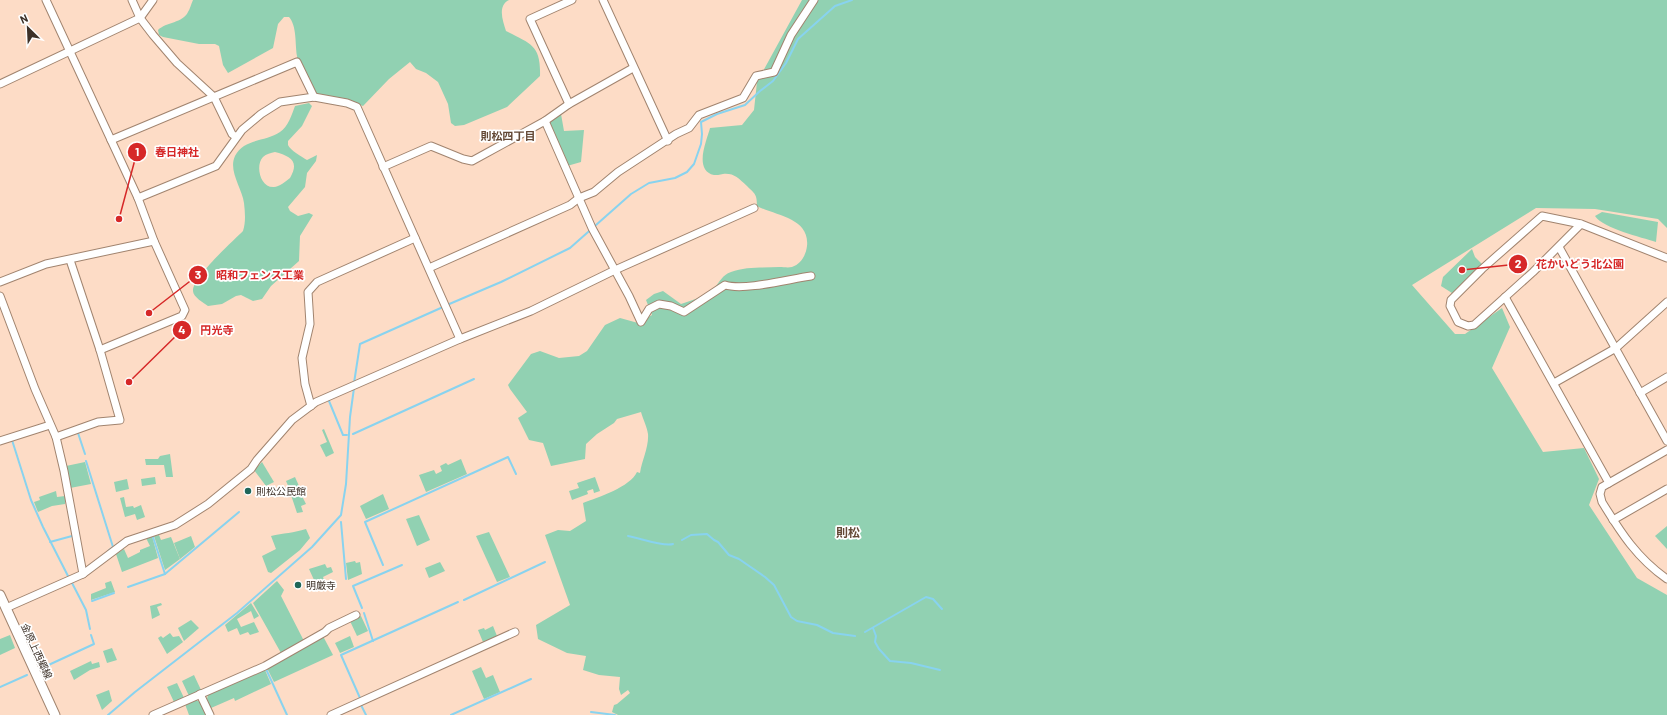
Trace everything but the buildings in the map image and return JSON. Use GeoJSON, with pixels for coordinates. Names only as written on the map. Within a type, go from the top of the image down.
{"type":"FeatureCollection","features":[{"type":"Feature","properties":{"kind":"main road","name":"金原上西郷線"},"geometry":{"type":"LineString","coordinates":[[0,595],[55,715]]}},
{"type":"Feature","properties":{"kind":"street"},"geometry":{"type":"LineString","coordinates":[[46,0],[138,198],[154,241],[184,307],[184,314],[100,350]]}},
{"type":"Feature","properties":{"kind":"street"},"geometry":{"type":"LineString","coordinates":[[132,0],[140,18],[177,62],[214,97],[232,134],[236,137]]}},
{"type":"Feature","properties":{"kind":"street"},"geometry":{"type":"LineString","coordinates":[[0,84],[140,18],[152,0]]}},
{"type":"Feature","properties":{"kind":"street"},"geometry":{"type":"LineString","coordinates":[[569,104],[530,19],[572,0]]}},
{"type":"Feature","properties":{"kind":"street"},"geometry":{"type":"LineString","coordinates":[[603,0],[668,140]]}},
{"type":"Feature","properties":{"kind":"street"},"geometry":{"type":"LineString","coordinates":[[429,268],[570,205],[579,198],[594,192],[618,172],[689,128],[699,115],[743,98],[756,76],[774,72],[791,35],[814,0]]}},
{"type":"Feature","properties":{"kind":"street"},"geometry":{"type":"LineString","coordinates":[[111,140],[298,62],[314,97]]}},
{"type":"Feature","properties":{"kind":"street"},"geometry":{"type":"LineString","coordinates":[[383,167],[431,146],[463,160],[472,161],[545,121],[569,104],[634,68]]}},
{"type":"Feature","properties":{"kind":"street"},"geometry":{"type":"LineString","coordinates":[[138,198],[216,166],[236,137],[261,114],[280,102],[314,97],[341,102],[357,107],[460,339]]}},
{"type":"Feature","properties":{"kind":"street"},"geometry":{"type":"LineString","coordinates":[[545,121],[592,228],[629,296],[640,322],[649,309],[658,304],[671,306],[684,312],[725,285],[732,287],[750,286],[811,276]]}},
{"type":"Feature","properties":{"kind":"street"},"geometry":{"type":"LineString","coordinates":[[6,608],[84,574],[127,541],[176,525],[208,504],[252,469],[256,460],[292,420],[316,402],[360,381],[531,311],[615,270],[754,208]]}},
{"type":"Feature","properties":{"kind":"street"},"geometry":{"type":"LineString","coordinates":[[1581,224],[1559,247],[1471,326],[1464,326],[1458,322],[1450,306],[1452,298],[1540,217],[1544,216],[1581,224],[1667,258]]}},
{"type":"Feature","properties":{"kind":"street"},"geometry":{"type":"LineString","coordinates":[[311,406],[305,384],[302,358],[310,324],[308,292],[317,282],[415,238]]}},
{"type":"Feature","properties":{"kind":"street"},"geometry":{"type":"LineString","coordinates":[[0,282],[46,264],[154,241]]}},
{"type":"Feature","properties":{"kind":"street"},"geometry":{"type":"LineString","coordinates":[[1559,247],[1667,441]]}},
{"type":"Feature","properties":{"kind":"street"},"geometry":{"type":"LineString","coordinates":[[56,437],[98,422],[120,420],[100,350],[70,260]]}},
{"type":"Feature","properties":{"kind":"street"},"geometry":{"type":"LineString","coordinates":[[0,296],[56,437],[84,574]]}},
{"type":"Feature","properties":{"kind":"street"},"geometry":{"type":"LineString","coordinates":[[1505,297],[1609,483]]}},
{"type":"Feature","properties":{"kind":"street"},"geometry":{"type":"LineString","coordinates":[[1554,383],[1616,348],[1667,302]]}},
{"type":"Feature","properties":{"kind":"street"},"geometry":{"type":"LineString","coordinates":[[1640,394],[1667,377]]}},
{"type":"Feature","properties":{"kind":"street"},"geometry":{"type":"LineString","coordinates":[[0,441],[50,425]]}},
{"type":"Feature","properties":{"kind":"street"},"geometry":{"type":"LineString","coordinates":[[1667,450],[1602,487],[1600,494],[1602,502],[1612,520],[1635,552],[1654,570],[1667,579]]}},
{"type":"Feature","properties":{"kind":"street"},"geometry":{"type":"LineString","coordinates":[[1612,520],[1667,489]]}},
{"type":"Feature","properties":{"kind":"street"},"geometry":{"type":"LineString","coordinates":[[153,715],[265,666],[325,632],[329,628],[356,614]]}},
{"type":"Feature","properties":{"kind":"street"},"geometry":{"type":"LineString","coordinates":[[331,715],[515,632]]}},
{"type":"Feature","properties":{"kind":"street"},"geometry":{"type":"LineString","coordinates":[[200,694],[210,715]]}},
{"type":"Feature","properties":{"kind":"green space"},"geometry":{"type":"Polygon","coordinates":[[[193,0],[509,0],[505,3],[502,10],[502,18],[506,31],[522,39],[533,47],[539,58],[540,76],[507,107],[464,125],[455,126],[451,123],[448,104],[438,82],[426,73],[416,69],[410,62],[389,79],[363,106],[347,100],[317,94],[302,70],[298,60],[295,30],[289,17],[284,17],[278,24],[273,48],[228,73],[223,65],[219,46],[215,44],[199,44],[159,35],[158,30],[161,27],[186,16],[193,0]]]}},
{"type":"Feature","properties":{"kind":"green space"},"geometry":{"type":"Polygon","coordinates":[[[802,0],[1667,0],[1667,228],[1658,219],[1595,209],[1536,208],[1412,285],[1455,334],[1465,334],[1502,308],[1510,327],[1492,368],[1543,452],[1584,448],[1599,479],[1589,505],[1637,578],[1667,595],[1667,715],[618,715],[612,712],[614,705],[630,693],[628,690],[621,695],[619,689],[620,677],[599,675],[583,670],[586,656],[567,653],[538,639],[536,625],[570,605],[545,535],[558,530],[570,531],[586,521],[583,503],[621,487],[637,472],[640,473],[647,444],[647,429],[641,412],[617,419],[614,423],[597,434],[586,444],[585,459],[551,466],[543,443],[529,440],[518,418],[527,412],[508,385],[531,354],[540,351],[559,358],[579,356],[587,351],[605,325],[620,318],[638,323],[652,315],[646,300],[654,294],[663,291],[681,304],[706,294],[728,273],[749,268],[790,267],[798,264],[802,259],[807,246],[803,229],[790,219],[757,206],[755,194],[736,177],[730,174],[714,175],[708,172],[704,167],[703,154],[710,128],[742,125],[754,110],[757,82],[802,0]]]}},
{"type":"Feature","properties":{"kind":"green space"},"geometry":{"type":"Polygon","coordinates":[[[309,103],[312,106],[302,126],[288,141],[288,145],[307,160],[317,155],[316,161],[307,173],[305,187],[288,207],[290,211],[298,216],[309,213],[313,215],[300,236],[299,261],[271,286],[262,299],[253,301],[241,295],[236,296],[222,304],[208,306],[199,300],[193,293],[194,285],[206,269],[243,231],[244,228],[245,217],[243,197],[233,168],[235,156],[244,146],[274,135],[283,130],[295,106],[309,103]],[[275,152],[263,157],[259,165],[259,170],[265,184],[276,187],[290,178],[293,172],[294,163],[285,155],[275,152]]]}},
{"type":"Feature","properties":{"kind":"green space"},"geometry":{"type":"Polygon","coordinates":[[[561,114],[564,131],[584,130],[581,162],[567,166],[548,121],[561,114]]]}},
{"type":"Feature","properties":{"kind":"green space"},"geometry":{"type":"Polygon","coordinates":[[[1602,212],[1658,222],[1656,242],[1614,229],[1606,225],[1595,216],[1602,212]]]}},
{"type":"Feature","properties":{"kind":"green space"},"geometry":{"type":"Polygon","coordinates":[[[1472,249],[1475,257],[1482,264],[1452,293],[1441,286],[1443,277],[1472,249]]]}},
{"type":"Feature","properties":{"kind":"green space"},"geometry":{"type":"Polygon","coordinates":[[[324,429],[334,453],[326,457],[320,445],[327,442],[322,430],[324,429]]]}},
{"type":"Feature","properties":{"kind":"green space"},"geometry":{"type":"Polygon","coordinates":[[[170,454],[173,477],[166,477],[164,465],[146,465],[145,459],[158,459],[160,456],[170,454]]]}},
{"type":"Feature","properties":{"kind":"green space"},"geometry":{"type":"Polygon","coordinates":[[[461,459],[467,474],[426,492],[419,475],[434,470],[436,474],[442,471],[440,466],[446,463],[448,465],[461,459]]]}},
{"type":"Feature","properties":{"kind":"green space"},"geometry":{"type":"Polygon","coordinates":[[[85,462],[91,484],[70,488],[66,466],[85,462]]]}},
{"type":"Feature","properties":{"kind":"green space"},"geometry":{"type":"Polygon","coordinates":[[[262,462],[274,482],[266,486],[254,470],[262,462]]]}},
{"type":"Feature","properties":{"kind":"green space"},"geometry":{"type":"Polygon","coordinates":[[[155,477],[156,484],[142,486],[141,479],[155,477]]]}},
{"type":"Feature","properties":{"kind":"green space"},"geometry":{"type":"Polygon","coordinates":[[[295,477],[299,486],[290,490],[286,481],[295,477]]]}},
{"type":"Feature","properties":{"kind":"green space"},"geometry":{"type":"Polygon","coordinates":[[[595,477],[600,491],[594,493],[593,489],[587,491],[588,494],[572,500],[569,491],[579,488],[577,483],[595,477]]]}},
{"type":"Feature","properties":{"kind":"green space"},"geometry":{"type":"Polygon","coordinates":[[[127,479],[129,489],[116,492],[114,482],[127,479]]]}},
{"type":"Feature","properties":{"kind":"green space"},"geometry":{"type":"Polygon","coordinates":[[[56,491],[57,497],[65,496],[65,504],[52,506],[38,512],[34,502],[40,500],[39,497],[56,491]]]}},
{"type":"Feature","properties":{"kind":"green space"},"geometry":{"type":"Polygon","coordinates":[[[300,492],[306,504],[301,506],[303,512],[297,513],[291,495],[300,492]]]}},
{"type":"Feature","properties":{"kind":"green space"},"geometry":{"type":"Polygon","coordinates":[[[383,494],[389,509],[366,519],[360,506],[383,494]]]}},
{"type":"Feature","properties":{"kind":"green space"},"geometry":{"type":"Polygon","coordinates":[[[124,497],[126,507],[133,506],[134,508],[141,505],[145,517],[137,520],[135,514],[125,517],[120,498],[124,497]]]}},
{"type":"Feature","properties":{"kind":"green space"},"geometry":{"type":"Polygon","coordinates":[[[419,515],[430,540],[417,546],[406,519],[419,515]]]}},
{"type":"Feature","properties":{"kind":"green space"},"geometry":{"type":"Polygon","coordinates":[[[1667,526],[1667,549],[1655,536],[1667,526]]]}},
{"type":"Feature","properties":{"kind":"green space"},"geometry":{"type":"Polygon","coordinates":[[[306,529],[310,538],[300,550],[271,573],[268,572],[262,556],[276,549],[271,536],[306,529]]]}},
{"type":"Feature","properties":{"kind":"green space"},"geometry":{"type":"Polygon","coordinates":[[[489,532],[510,577],[497,582],[476,536],[489,532]]]}},
{"type":"Feature","properties":{"kind":"green space"},"geometry":{"type":"Polygon","coordinates":[[[159,535],[161,540],[171,537],[180,559],[165,570],[154,536],[159,535]]]}},
{"type":"Feature","properties":{"kind":"green space"},"geometry":{"type":"Polygon","coordinates":[[[152,536],[158,558],[122,572],[116,554],[124,549],[128,558],[140,552],[140,550],[150,546],[146,538],[152,536]]]}},
{"type":"Feature","properties":{"kind":"green space"},"geometry":{"type":"Polygon","coordinates":[[[191,536],[195,547],[180,559],[174,543],[191,536]]]}},
{"type":"Feature","properties":{"kind":"green space"},"geometry":{"type":"Polygon","coordinates":[[[355,561],[356,563],[360,562],[362,574],[348,580],[346,563],[355,561]]]}},
{"type":"Feature","properties":{"kind":"green space"},"geometry":{"type":"Polygon","coordinates":[[[440,562],[445,571],[429,578],[425,568],[440,562]]]}},
{"type":"Feature","properties":{"kind":"green space"},"geometry":{"type":"Polygon","coordinates":[[[325,564],[327,568],[331,567],[333,572],[323,577],[328,588],[319,591],[309,569],[325,564]]]}},
{"type":"Feature","properties":{"kind":"green space"},"geometry":{"type":"Polygon","coordinates":[[[111,581],[115,592],[91,600],[91,594],[106,588],[105,583],[111,581]]]}},
{"type":"Feature","properties":{"kind":"green space"},"geometry":{"type":"Polygon","coordinates":[[[277,581],[284,590],[281,596],[304,641],[281,653],[253,603],[277,581]]]}},
{"type":"Feature","properties":{"kind":"green space"},"geometry":{"type":"Polygon","coordinates":[[[161,603],[162,605],[157,607],[160,615],[152,619],[150,606],[161,603]]]}},
{"type":"Feature","properties":{"kind":"green space"},"geometry":{"type":"Polygon","coordinates":[[[251,603],[259,616],[254,619],[251,611],[237,619],[241,627],[254,622],[259,632],[250,635],[248,632],[240,635],[237,628],[228,632],[225,625],[251,603]]]}},
{"type":"Feature","properties":{"kind":"green space"},"geometry":{"type":"Polygon","coordinates":[[[361,616],[368,631],[357,636],[350,621],[361,616]]]}},
{"type":"Feature","properties":{"kind":"green space"},"geometry":{"type":"Polygon","coordinates":[[[191,620],[199,628],[184,641],[178,628],[191,620]]]}},
{"type":"Feature","properties":{"kind":"green space"},"geometry":{"type":"Polygon","coordinates":[[[493,626],[497,636],[483,642],[478,630],[484,628],[485,630],[493,626]]]}},
{"type":"Feature","properties":{"kind":"green space"},"geometry":{"type":"Polygon","coordinates":[[[170,633],[173,637],[179,636],[183,642],[167,654],[158,638],[161,636],[163,638],[170,633]]]}},
{"type":"Feature","properties":{"kind":"green space"},"geometry":{"type":"Polygon","coordinates":[[[10,635],[15,648],[0,655],[0,639],[10,635]]]}},
{"type":"Feature","properties":{"kind":"green space"},"geometry":{"type":"Polygon","coordinates":[[[350,636],[354,647],[340,653],[335,643],[350,636]]]}},
{"type":"Feature","properties":{"kind":"green space"},"geometry":{"type":"Polygon","coordinates":[[[322,637],[333,655],[274,682],[267,668],[322,637]]]}},
{"type":"Feature","properties":{"kind":"green space"},"geometry":{"type":"Polygon","coordinates":[[[112,648],[117,660],[107,663],[103,651],[112,648]]]}},
{"type":"Feature","properties":{"kind":"green space"},"geometry":{"type":"Polygon","coordinates":[[[91,661],[92,664],[99,662],[100,667],[90,670],[74,680],[70,671],[91,661]]]}},
{"type":"Feature","properties":{"kind":"green space"},"geometry":{"type":"Polygon","coordinates":[[[481,667],[486,678],[493,675],[500,692],[484,699],[472,671],[481,667]]]}},
{"type":"Feature","properties":{"kind":"green space"},"geometry":{"type":"Polygon","coordinates":[[[265,670],[271,684],[235,701],[234,698],[211,708],[207,699],[208,695],[265,670]]]}},
{"type":"Feature","properties":{"kind":"green space"},"geometry":{"type":"Polygon","coordinates":[[[194,675],[201,690],[189,696],[182,681],[194,675]]]}},
{"type":"Feature","properties":{"kind":"green space"},"geometry":{"type":"Polygon","coordinates":[[[177,683],[184,698],[174,702],[167,687],[177,683]]]}},
{"type":"Feature","properties":{"kind":"green space"},"geometry":{"type":"Polygon","coordinates":[[[109,690],[112,701],[102,710],[96,695],[109,690]]]}},
{"type":"Feature","properties":{"kind":"green space"},"geometry":{"type":"Polygon","coordinates":[[[194,699],[200,702],[206,715],[189,715],[185,704],[194,699]]]}},
{"type":"Feature","properties":{"kind":"waterway"},"geometry":{"type":"LineString","coordinates":[[447,305],[501,282],[570,248],[631,194],[649,183],[675,178],[687,172],[694,164],[701,144],[701,122],[717,114],[745,105],[773,81],[786,63],[798,39],[835,6],[852,0]]}},
{"type":"Feature","properties":{"kind":"waterway"},"geometry":{"type":"LineString","coordinates":[[354,383],[360,344],[443,307]]}},
{"type":"Feature","properties":{"kind":"waterway"},"geometry":{"type":"LineString","coordinates":[[353,434],[474,379]]}},
{"type":"Feature","properties":{"kind":"waterway"},"geometry":{"type":"LineString","coordinates":[[108,715],[135,692],[237,613],[312,547],[341,515],[346,484],[350,417],[354,388]]}},
{"type":"Feature","properties":{"kind":"waterway"},"geometry":{"type":"LineString","coordinates":[[329,401],[343,435],[347,435]]}},
{"type":"Feature","properties":{"kind":"waterway"},"geometry":{"type":"LineString","coordinates":[[78,433],[85,454]]}},
{"type":"Feature","properties":{"kind":"waterway"},"geometry":{"type":"LineString","coordinates":[[12,440],[31,500],[68,576]]}},
{"type":"Feature","properties":{"kind":"waterway"},"geometry":{"type":"LineString","coordinates":[[383,565],[365,522],[508,457],[516,474]]}},
{"type":"Feature","properties":{"kind":"waterway"},"geometry":{"type":"LineString","coordinates":[[86,461],[113,547],[108,551]]}},
{"type":"Feature","properties":{"kind":"waterway"},"geometry":{"type":"LineString","coordinates":[[128,587],[165,574],[239,512]]}},
{"type":"Feature","properties":{"kind":"waterway"},"geometry":{"type":"LineString","coordinates":[[341,522],[346,579]]}},
{"type":"Feature","properties":{"kind":"waterway"},"geometry":{"type":"LineString","coordinates":[[682,540],[691,535],[707,534],[718,542],[729,555],[739,559],[774,585],[791,617],[797,621],[817,625],[833,633],[855,636]]}},
{"type":"Feature","properties":{"kind":"waterway"},"geometry":{"type":"LineString","coordinates":[[50,542],[72,536]]}},
{"type":"Feature","properties":{"kind":"waterway"},"geometry":{"type":"LineString","coordinates":[[628,536],[663,544],[673,544]]}},
{"type":"Feature","properties":{"kind":"waterway"},"geometry":{"type":"LineString","coordinates":[[153,537],[165,574]]}},
{"type":"Feature","properties":{"kind":"waterway"},"geometry":{"type":"LineString","coordinates":[[464,600],[545,562]]}},
{"type":"Feature","properties":{"kind":"waterway"},"geometry":{"type":"LineString","coordinates":[[362,608],[353,586],[402,565]]}},
{"type":"Feature","properties":{"kind":"waterway"},"geometry":{"type":"LineString","coordinates":[[71,581],[86,610],[90,629]]}},
{"type":"Feature","properties":{"kind":"waterway"},"geometry":{"type":"LineString","coordinates":[[92,601],[114,593]]}},
{"type":"Feature","properties":{"kind":"waterway"},"geometry":{"type":"LineString","coordinates":[[865,632],[926,597],[933,599],[942,609]]}},
{"type":"Feature","properties":{"kind":"waterway"},"geometry":{"type":"LineString","coordinates":[[360,698],[341,655],[458,602]]}},
{"type":"Feature","properties":{"kind":"waterway"},"geometry":{"type":"LineString","coordinates":[[364,613],[373,641]]}},
{"type":"Feature","properties":{"kind":"waterway"},"geometry":{"type":"LineString","coordinates":[[873,628],[876,636],[875,642],[890,661],[911,663],[940,670]]}},
{"type":"Feature","properties":{"kind":"waterway"},"geometry":{"type":"LineString","coordinates":[[42,668],[94,644],[91,635]]}},
{"type":"Feature","properties":{"kind":"waterway"},"geometry":{"type":"LineString","coordinates":[[266,669],[287,715]]}},
{"type":"Feature","properties":{"kind":"waterway"},"geometry":{"type":"LineString","coordinates":[[0,687],[27,675]]}},
{"type":"Feature","properties":{"kind":"waterway"},"geometry":{"type":"LineString","coordinates":[[451,715],[531,679]]}},
{"type":"Feature","properties":{"kind":"waterway"},"geometry":{"type":"LineString","coordinates":[[361,705],[366,715]]}},
{"type":"Feature","properties":{"kind":"waterway"},"geometry":{"type":"LineString","coordinates":[[591,712],[615,715]]}},
{"type":"Feature","properties":{"kind":"place","name":"春日神社"},"geometry":{"type":"Point","coordinates":[119,219]}},
{"type":"Feature","properties":{"kind":"place","name":"花かいどう北公園"},"geometry":{"type":"Point","coordinates":[1462,270]}},
{"type":"Feature","properties":{"kind":"place","name":"昭和フェンス工業"},"geometry":{"type":"Point","coordinates":[149,313]}},
{"type":"Feature","properties":{"kind":"place","name":"円光寺"},"geometry":{"type":"Point","coordinates":[129,382]}},
{"type":"Feature","properties":{"kind":"place","name":"則松公民館"},"geometry":{"type":"Point","coordinates":[248,491]}},
{"type":"Feature","properties":{"kind":"place","name":"明厳寺"},"geometry":{"type":"Point","coordinates":[298,585]}},
{"type":"Feature","properties":{"kind":"district","name":"則松四丁目"},"geometry":{"type":"Point","coordinates":[508,135]}},
{"type":"Feature","properties":{"kind":"district","name":"則松"},"geometry":{"type":"Point","coordinates":[848,532]}}]}
